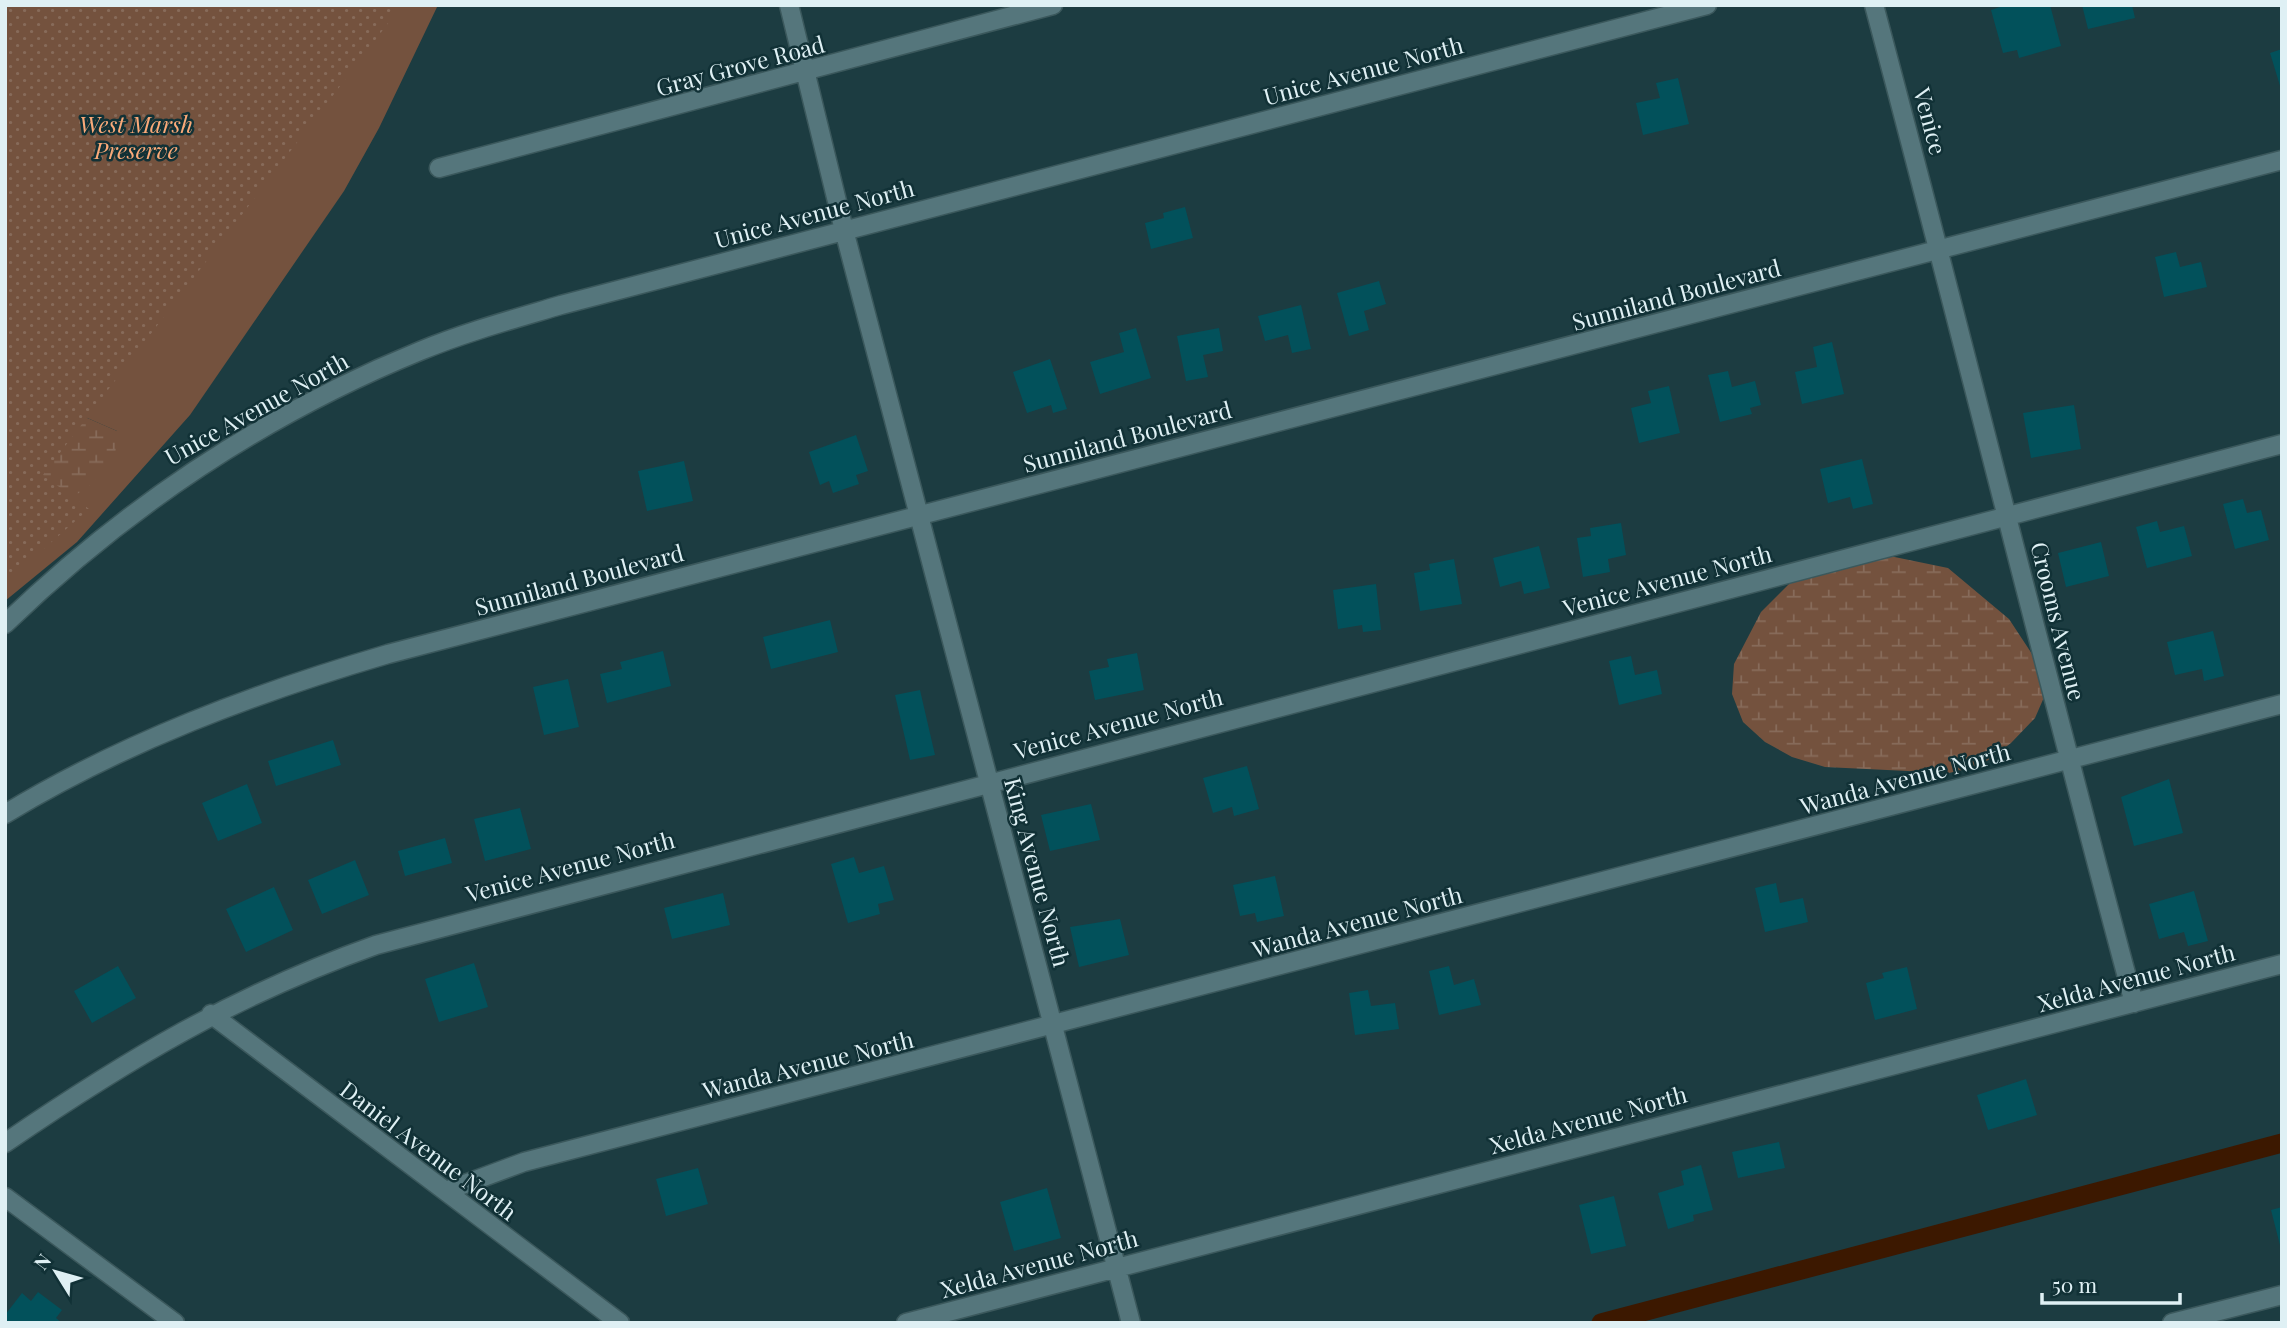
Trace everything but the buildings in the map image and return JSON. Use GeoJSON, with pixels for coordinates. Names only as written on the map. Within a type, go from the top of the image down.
{"type":"FeatureCollection","features":[{"type":"Feature","properties":{"kind":"street","name":"King Avenue North"},"geometry":{"type":"LineString","coordinates":[[789,5],[844,230],[1131,1323]]}},
{"type":"Feature","properties":{"kind":"street","name":"Gray Grove Road"},"geometry":{"type":"LineString","coordinates":[[439,168],[805,74],[1053,5]]}},
{"type":"Feature","properties":{"kind":"street","name":"Unice Avenue North"},"geometry":{"type":"LineString","coordinates":[[5,624],[104,534],[164,488],[238,441],[356,379],[422,350],[524,316],[844,230],[1707,5]]}},
{"type":"Feature","properties":{"kind":"street","name":"Venice"},"geometry":{"type":"LineString","coordinates":[[1874,5],[1940,250]]}},
{"type":"Feature","properties":{"kind":"street","name":"Sunniland Boulevard"},"geometry":{"type":"LineString","coordinates":[[5,814],[92,767],[172,729],[309,677],[2282,160]]}},
{"type":"Feature","properties":{"kind":"street","name":"Crooms Avenue"},"geometry":{"type":"LineString","coordinates":[[1940,250],[2068,760],[2134,1003]]}},
{"type":"Feature","properties":{"kind":"street","name":"Venice Avenue North"},"geometry":{"type":"LineString","coordinates":[[5,1143],[124,1064],[211,1014],[321,964],[399,938],[2282,444]]}},
{"type":"Feature","properties":{"kind":"street","name":"Wanda Avenue North"},"geometry":{"type":"LineString","coordinates":[[446,1191],[524,1162],[2282,704]]}},
{"type":"Feature","properties":{"kind":"street","name":"Xelda Avenue North"},"geometry":{"type":"LineString","coordinates":[[906,1323],[2282,964]]}},
{"type":"Feature","properties":{"kind":"street","name":"Daniel Avenue North"},"geometry":{"type":"LineString","coordinates":[[211,1014],[620,1323]]}},
{"type":"Feature","properties":{"kind":"street"},"geometry":{"type":"LineString","coordinates":[[5,1197],[175,1323]]}},
{"type":"Feature","properties":{"kind":"street"},"geometry":{"type":"LineString","coordinates":[[2173,1323],[2282,1295]]}},
{"type":"Feature","properties":{"kind":"green space","name":"West Marsh Preserve"},"geometry":{"type":"Polygon","coordinates":[[[5,5],[402,5],[43,475],[89,509],[5,583],[5,5]]]}},
{"type":"Feature","properties":{"kind":"green space","name":"West Marsh Preserve"},"geometry":{"type":"Polygon","coordinates":[[[260,5],[438,5],[379,128],[344,191],[190,415],[77,542],[5,601],[5,545],[117,431],[5,382],[5,52],[260,5]]]}},
{"type":"Feature","properties":{"kind":"green space"},"geometry":{"type":"Polygon","coordinates":[[[5,382],[117,431],[115,457],[90,485],[5,545],[5,382]]]}},
{"type":"Feature","properties":{"kind":"green space"},"geometry":{"type":"Polygon","coordinates":[[[1880,554],[1948,568],[2009,619],[2034,657],[2045,695],[2035,718],[2011,743],[1980,766],[1949,773],[1825,767],[1792,757],[1765,742],[1743,722],[1732,694],[1734,664],[1761,612],[1795,578],[1880,554]]]}},
{"type":"Feature","properties":{"kind":"waterway"},"geometry":{"type":"LineString","coordinates":[[1601,1323],[2282,1143]]}}]}
